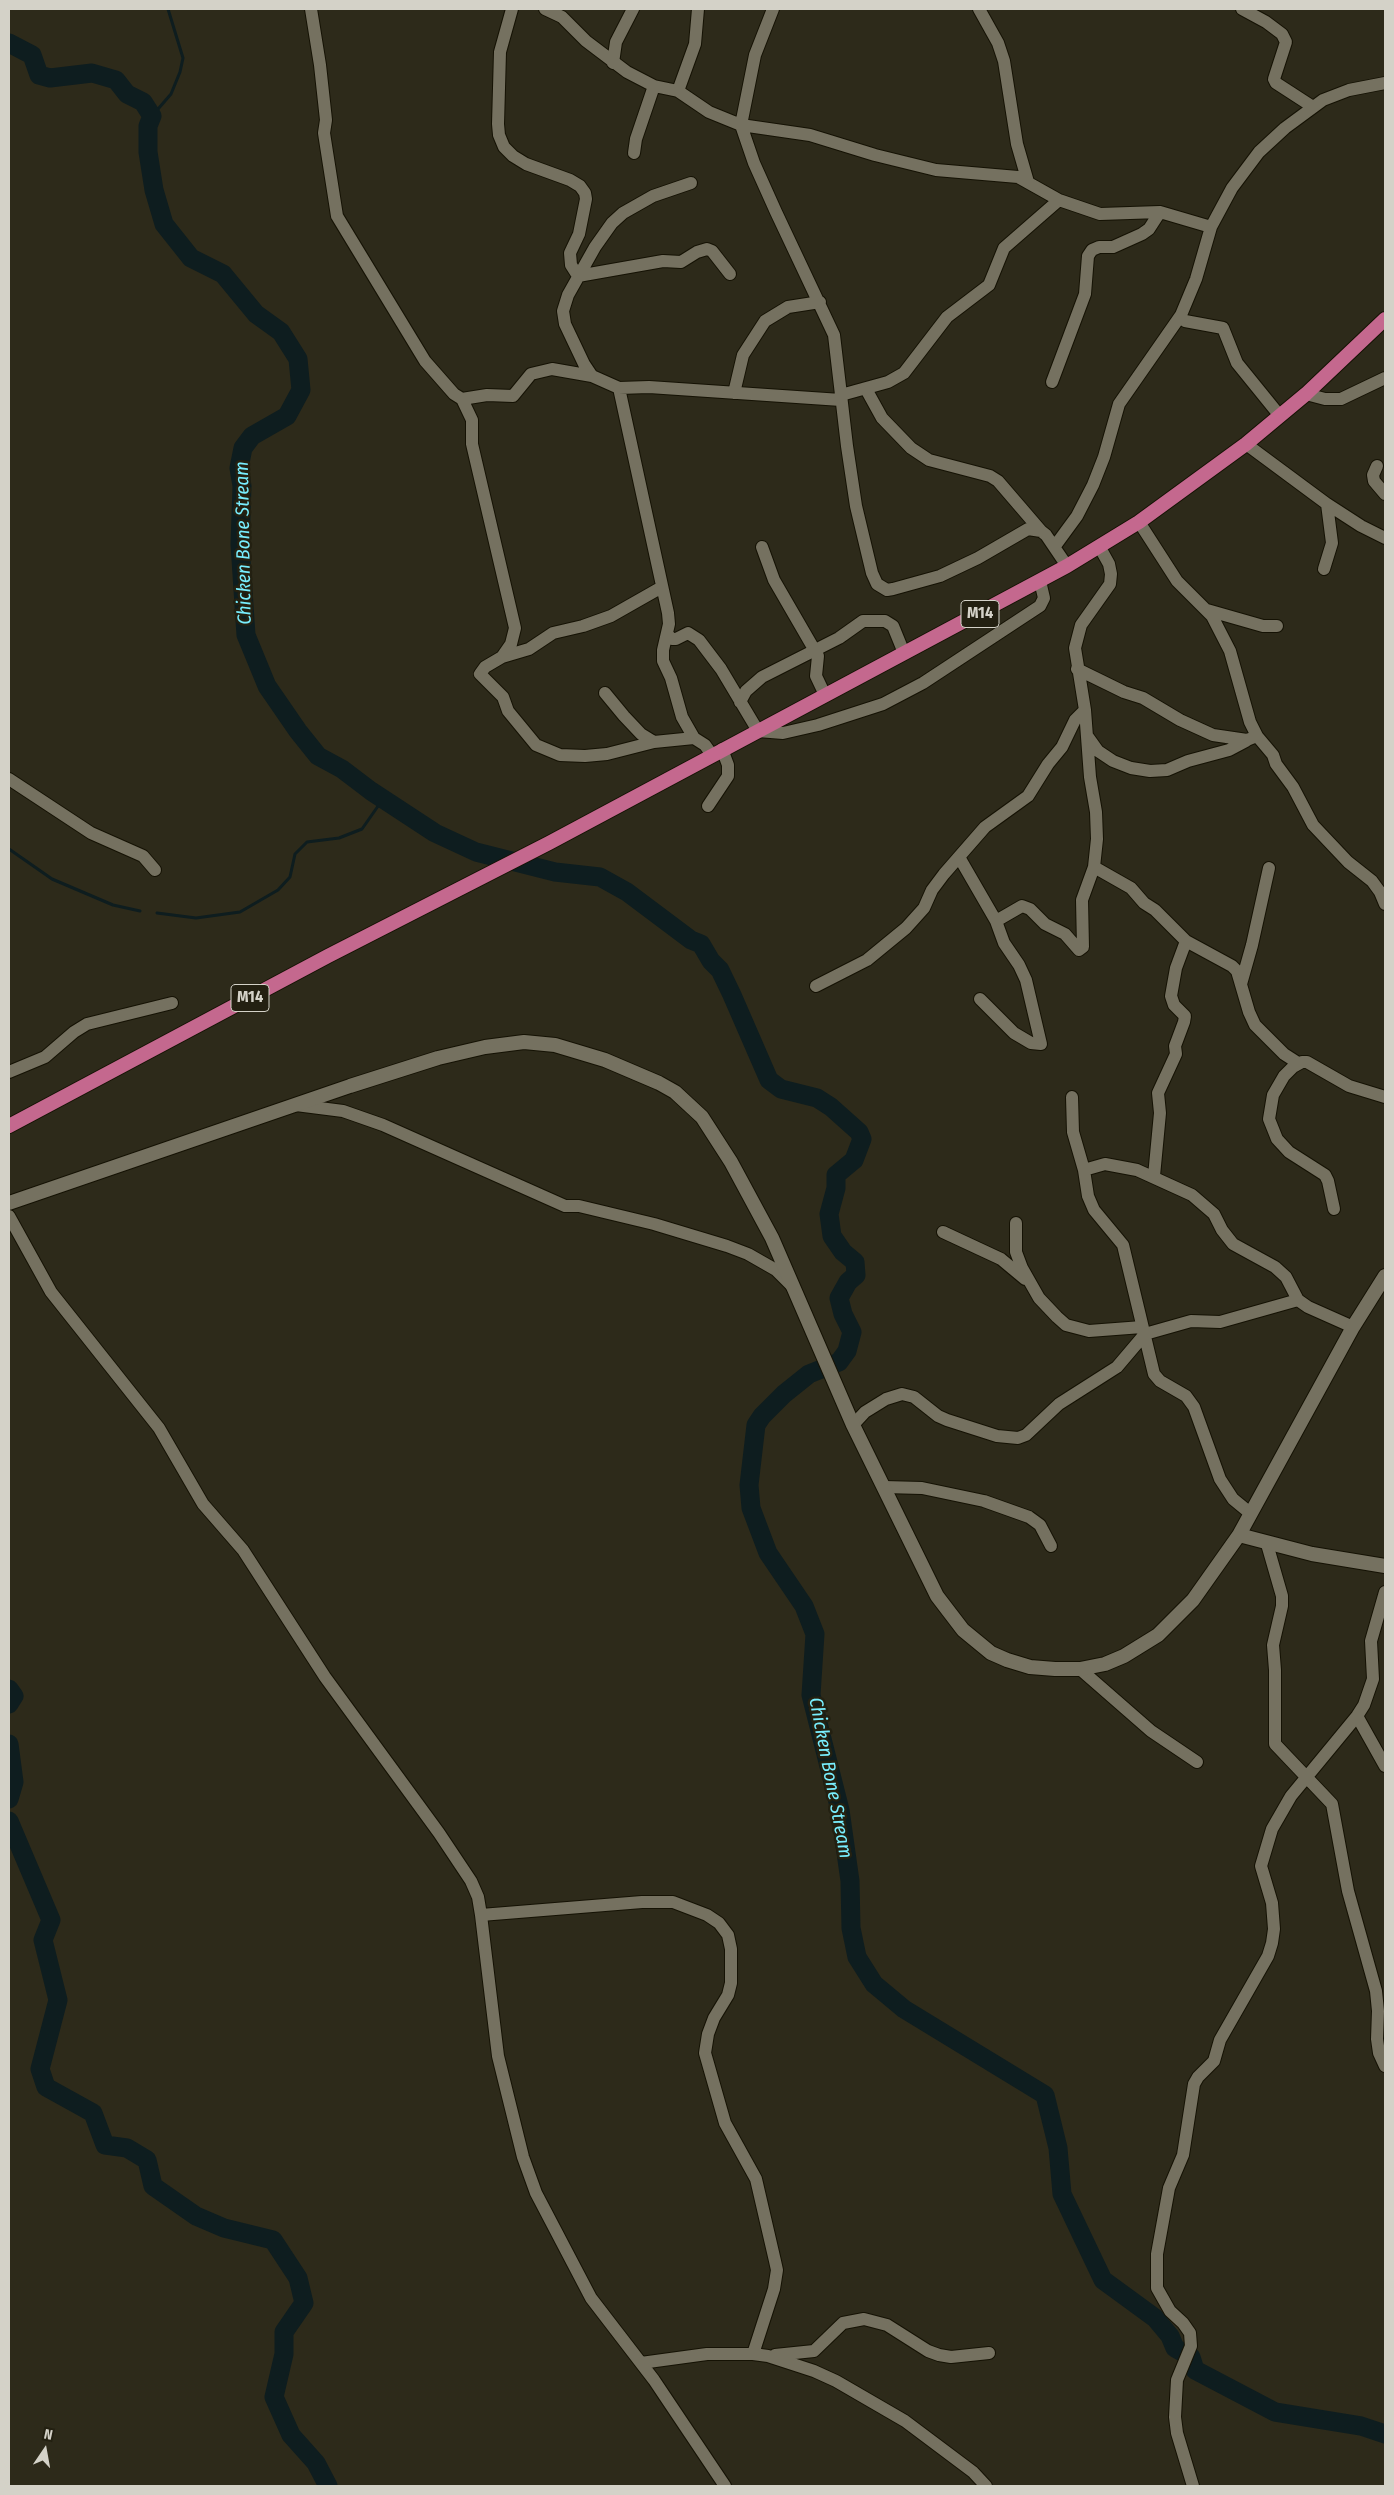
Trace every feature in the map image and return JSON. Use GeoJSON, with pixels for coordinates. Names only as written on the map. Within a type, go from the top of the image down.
{"type":"FeatureCollection","features":[{"type":"Feature","properties":{"kind":"highway","name":"M14"},"geometry":{"type":"LineString","coordinates":[[9,1126],[328,956],[494,872],[1066,566],[1138,522],[1246,444],[1306,394],[1385,319]]}},
{"type":"Feature","properties":{"kind":"street"},"geometry":{"type":"LineString","coordinates":[[311,9],[326,120],[324,133],[337,216],[425,361],[454,394],[462,399],[472,420],[472,444],[515,628],[511,644],[502,657]]}},
{"type":"Feature","properties":{"kind":"street"},"geometry":{"type":"LineString","coordinates":[[512,9],[500,52],[498,124],[500,135],[504,147],[513,156],[526,164],[570,180],[580,186],[585,192],[586,199],[579,234],[570,253],[571,265],[578,276]]}},
{"type":"Feature","properties":{"kind":"street"},"geometry":{"type":"LineString","coordinates":[[546,9],[562,17],[613,63],[654,86],[678,91],[709,112],[741,125],[810,134],[915,166],[936,170],[1004,175],[1028,182],[1059,200],[1100,214],[1160,212],[1211,227]]}},
{"type":"Feature","properties":{"kind":"street"},"geometry":{"type":"LineString","coordinates":[[613,63],[616,42],[633,9]]}},
{"type":"Feature","properties":{"kind":"street"},"geometry":{"type":"LineString","coordinates":[[678,91],[695,44],[698,9]]}},
{"type":"Feature","properties":{"kind":"street"},"geometry":{"type":"LineString","coordinates":[[773,9],[755,55],[741,125],[754,163],[776,212],[831,325],[837,348],[841,397],[856,506],[872,573],[877,584],[881,588],[893,589],[940,576],[978,558],[1022,530],[1041,531]]}},
{"type":"Feature","properties":{"kind":"street"},"geometry":{"type":"LineString","coordinates":[[979,9],[998,42],[1004,60],[1017,144],[1028,182]]}},
{"type":"Feature","properties":{"kind":"street"},"geometry":{"type":"LineString","coordinates":[[1242,9],[1266,22],[1282,34],[1286,42],[1274,79],[1276,83],[1314,106]]}},
{"type":"Feature","properties":{"kind":"street"},"geometry":{"type":"LineString","coordinates":[[1055,546],[1077,516],[1093,484],[1104,457],[1119,404],[1181,315],[1193,287],[1211,227],[1232,188],[1259,152],[1314,106],[1349,90],[1385,83]]}},
{"type":"Feature","properties":{"kind":"street"},"geometry":{"type":"LineString","coordinates":[[634,153],[636,139],[654,86]]}},
{"type":"Feature","properties":{"kind":"street"},"geometry":{"type":"LineString","coordinates":[[592,376],[565,324],[563,311],[568,295],[606,231],[623,213],[653,196],[691,183]]}},
{"type":"Feature","properties":{"kind":"street"},"geometry":{"type":"LineString","coordinates":[[462,399],[487,394],[513,396],[525,380],[539,371],[565,370],[592,376],[619,388],[649,387],[734,393],[841,397],[888,382],[904,373],[947,317],[989,285],[1004,248],[1059,200]]}},
{"type":"Feature","properties":{"kind":"street"},"geometry":{"type":"LineString","coordinates":[[1052,382],[1085,294],[1088,256],[1092,250],[1099,247],[1113,246],[1142,234],[1149,229],[1160,212]]}},
{"type":"Feature","properties":{"kind":"street"},"geometry":{"type":"LineString","coordinates":[[578,276],[663,261],[681,262],[696,252],[707,249],[712,251],[730,274]]}},
{"type":"Feature","properties":{"kind":"street"},"geometry":{"type":"LineString","coordinates":[[734,393],[743,356],[764,321],[779,310],[820,302]]}},
{"type":"Feature","properties":{"kind":"street"},"geometry":{"type":"LineString","coordinates":[[1181,315],[1185,322],[1223,328],[1237,363],[1280,416]]}},
{"type":"Feature","properties":{"kind":"street"},"geometry":{"type":"LineString","coordinates":[[1306,394],[1325,399],[1341,398],[1385,378]]}},
{"type":"Feature","properties":{"kind":"street"},"geometry":{"type":"LineString","coordinates":[[619,388],[668,613],[663,661],[671,678],[682,717],[694,738],[717,752],[728,765],[728,776],[708,806]]}},
{"type":"Feature","properties":{"kind":"street"},"geometry":{"type":"LineString","coordinates":[[866,389],[882,418],[911,448],[929,460],[990,476],[998,481],[1055,546],[1066,566]]}},
{"type":"Feature","properties":{"kind":"street"},"geometry":{"type":"LineString","coordinates":[[1246,444],[1327,504],[1361,526],[1385,538]]}},
{"type":"Feature","properties":{"kind":"street"},"geometry":{"type":"LineString","coordinates":[[1377,466],[1373,475],[1374,481],[1385,494]]}},
{"type":"Feature","properties":{"kind":"street"},"geometry":{"type":"LineString","coordinates":[[1324,569],[1332,543],[1327,504]]}},
{"type":"Feature","properties":{"kind":"street"},"geometry":{"type":"LineString","coordinates":[[1138,522],[1177,581],[1207,610],[1230,651],[1250,722],[1252,738]]}},
{"type":"Feature","properties":{"kind":"street"},"geometry":{"type":"LineString","coordinates":[[996,921],[1022,906],[1030,909],[1039,920],[1065,934],[1079,950],[1082,949],[1082,900],[1094,867],[1097,839],[1096,812],[1090,776],[1085,710],[1075,648],[1082,625],[1110,584],[1109,564],[1099,546]]}},
{"type":"Feature","properties":{"kind":"street"},"geometry":{"type":"LineString","coordinates":[[762,547],[774,580],[819,658],[816,676],[825,695]]}},
{"type":"Feature","properties":{"kind":"street"},"geometry":{"type":"LineString","coordinates":[[667,634],[672,639],[676,639],[688,633],[699,640],[721,669],[758,730],[783,733],[818,725],[883,704],[922,683],[1040,606],[1044,598],[1040,581]]}},
{"type":"Feature","properties":{"kind":"street"},"geometry":{"type":"LineString","coordinates":[[662,587],[611,616],[583,626],[553,633],[529,649],[502,657],[486,666],[480,674],[503,697],[508,711],[536,745],[560,755],[585,756],[607,754],[654,742],[694,738]]}},
{"type":"Feature","properties":{"kind":"street"},"geometry":{"type":"LineString","coordinates":[[1207,610],[1263,626],[1277,626]]}},
{"type":"Feature","properties":{"kind":"street"},"geometry":{"type":"LineString","coordinates":[[740,702],[754,683],[839,638],[863,621],[878,619],[886,621],[893,626],[904,653]]}},
{"type":"Feature","properties":{"kind":"street"},"geometry":{"type":"LineString","coordinates":[[1077,669],[1151,703],[1213,736],[1252,738],[1273,755],[1313,825],[1348,862],[1372,881],[1380,892],[1385,904]]}},
{"type":"Feature","properties":{"kind":"street"},"geometry":{"type":"LineString","coordinates":[[605,694],[636,728],[654,742]]}},
{"type":"Feature","properties":{"kind":"street"},"geometry":{"type":"LineString","coordinates":[[816,986],[867,960],[890,943],[924,908],[932,890],[985,828],[1028,796],[1048,764],[1062,747],[1075,720],[1085,710]]}},
{"type":"Feature","properties":{"kind":"street"},"geometry":{"type":"LineString","coordinates":[[1087,735],[1098,751],[1113,761],[1131,768],[1150,771],[1167,770],[1188,761],[1209,757],[1229,750],[1252,738]]}},
{"type":"Feature","properties":{"kind":"street"},"geometry":{"type":"LineString","coordinates":[[9,779],[90,833],[143,856],[155,870]]}},
{"type":"Feature","properties":{"kind":"street"},"geometry":{"type":"LineString","coordinates":[[959,857],[996,921],[1004,943],[1019,965],[1026,980],[1037,1035],[1041,1044],[1030,1043],[1019,1036],[980,999]]}},
{"type":"Feature","properties":{"kind":"street"},"geometry":{"type":"LineString","coordinates":[[1094,867],[1131,888],[1144,903],[1155,910],[1186,941],[1232,966],[1237,971],[1249,1012],[1256,1025],[1278,1048],[1298,1063]]}},
{"type":"Feature","properties":{"kind":"street"},"geometry":{"type":"LineString","coordinates":[[1241,984],[1252,945],[1269,868]]}},
{"type":"Feature","properties":{"kind":"street"},"geometry":{"type":"LineString","coordinates":[[1154,1176],[1160,1113],[1158,1092],[1176,1054],[1175,1046],[1185,1016],[1174,1005],[1171,996],[1176,968],[1186,941]]}},
{"type":"Feature","properties":{"kind":"street"},"geometry":{"type":"LineString","coordinates":[[9,1072],[46,1057],[74,1032],[87,1024],[172,1002]]}},
{"type":"Feature","properties":{"kind":"street"},"geometry":{"type":"LineString","coordinates":[[9,1203],[296,1104],[438,1058],[504,1044],[524,1042],[555,1045],[605,1060],[659,1082],[682,1098],[702,1117],[731,1162],[772,1238],[796,1289],[817,1343],[853,1425],[937,1596],[971,1638],[991,1652],[1007,1660],[1030,1667],[1080,1669],[1104,1664],[1124,1656],[1164,1630],[1204,1586],[1239,1535],[1354,1327],[1385,1276]]}},
{"type":"Feature","properties":{"kind":"street"},"geometry":{"type":"LineString","coordinates":[[1334,1209],[1328,1181],[1324,1175],[1289,1152],[1277,1139],[1269,1119],[1273,1095],[1284,1076],[1298,1063],[1307,1062],[1340,1082],[1385,1097]]}},
{"type":"Feature","properties":{"kind":"street"},"geometry":{"type":"LineString","coordinates":[[1072,1097],[1072,1132],[1084,1170],[1092,1206],[1123,1245],[1154,1374],[1160,1381],[1186,1396],[1194,1407],[1220,1479],[1233,1499],[1250,1513]]}},
{"type":"Feature","properties":{"kind":"street"},"geometry":{"type":"LineString","coordinates":[[296,1104],[343,1111],[376,1122],[564,1206],[579,1206],[654,1224],[727,1246],[748,1254],[776,1270],[796,1289]]}},
{"type":"Feature","properties":{"kind":"street"},"geometry":{"type":"LineString","coordinates":[[1084,1170],[1105,1164],[1137,1170],[1154,1176],[1203,1202],[1214,1214],[1222,1230],[1233,1244],[1275,1267],[1286,1277],[1298,1300],[1308,1307],[1354,1327]]}},
{"type":"Feature","properties":{"kind":"street"},"geometry":{"type":"LineString","coordinates":[[9,1216],[51,1292],[159,1428],[203,1504],[243,1550],[325,1677],[471,1881],[478,1897],[481,1915],[498,2056],[523,2157],[536,2193],[591,2298],[641,2363],[725,2486]]}},
{"type":"Feature","properties":{"kind":"street"},"geometry":{"type":"LineString","coordinates":[[1016,1223],[1016,1252],[1032,1286],[1048,1309],[1066,1325],[1077,1329],[1098,1331],[1115,1327],[1144,1331],[1191,1321],[1220,1322],[1298,1300]]}},
{"type":"Feature","properties":{"kind":"street"},"geometry":{"type":"LineString","coordinates":[[943,1232],[1001,1259],[1032,1286]]}},
{"type":"Feature","properties":{"kind":"street"},"geometry":{"type":"LineString","coordinates":[[853,1425],[865,1412],[886,1398],[902,1394],[914,1397],[938,1416],[947,1420],[997,1436],[1018,1438],[1026,1435],[1059,1404],[1117,1367],[1144,1331]]}},
{"type":"Feature","properties":{"kind":"street"},"geometry":{"type":"LineString","coordinates":[[884,1486],[922,1488],[984,1501],[1029,1517],[1040,1525],[1051,1546]]}},
{"type":"Feature","properties":{"kind":"street"},"geometry":{"type":"LineString","coordinates":[[1239,1535],[1267,1544],[1312,1554],[1385,1566]]}},
{"type":"Feature","properties":{"kind":"street"},"geometry":{"type":"LineString","coordinates":[[1267,1544],[1282,1596],[1273,1646],[1275,1670],[1275,1744],[1305,1778],[1332,1804],[1348,1891],[1376,1991],[1378,2012],[1376,2039],[1379,2053],[1385,2066]]}},
{"type":"Feature","properties":{"kind":"street"},"geometry":{"type":"LineString","coordinates":[[1193,2486],[1177,2433],[1175,2417],[1179,2373],[1190,2349],[1190,2333],[1183,2323],[1170,2311],[1157,2288],[1157,2254],[1169,2188],[1183,2155],[1194,2084],[1214,2060],[1220,2040],[1268,1956],[1274,1929],[1272,1903],[1262,1866],[1272,1829],[1291,1796],[1357,1716],[1369,1693],[1373,1679],[1371,1641],[1385,1592]]}},
{"type":"Feature","properties":{"kind":"street"},"geometry":{"type":"LineString","coordinates":[[1080,1669],[1151,1732],[1197,1762]]}},
{"type":"Feature","properties":{"kind":"street"},"geometry":{"type":"LineString","coordinates":[[1357,1716],[1385,1766]]}},
{"type":"Feature","properties":{"kind":"street"},"geometry":{"type":"LineString","coordinates":[[481,1915],[642,1902],[673,1902],[707,1915],[719,1923],[728,1935],[731,1949],[731,1982],[728,1995],[714,2018],[705,2053],[725,2123],[756,2179],[776,2261],[774,2289],[754,2354]]}},
{"type":"Feature","properties":{"kind":"street"},"geometry":{"type":"LineString","coordinates":[[768,2356],[814,2351],[843,2323],[864,2319],[887,2325],[928,2351],[939,2355],[951,2357],[989,2352]]}},
{"type":"Feature","properties":{"kind":"street"},"geometry":{"type":"LineString","coordinates":[[641,2363],[707,2354],[754,2354],[768,2356],[814,2371],[880,2406],[973,2472],[986,2486]]}},
{"type":"Feature","properties":{"kind":"waterway"},"geometry":{"type":"LineString","coordinates":[[152,116],[171,94],[180,72],[183,58],[168,9]]}},
{"type":"Feature","properties":{"kind":"waterway","name":"Chicken Bone Stream"},"geometry":{"type":"LineString","coordinates":[[9,43],[32,55],[39,75],[50,78],[92,73],[116,80],[127,94],[143,102],[152,116],[148,126],[148,152],[154,190],[164,224],[191,258],[223,274],[256,314],[281,332],[298,359],[301,390],[287,416],[252,436],[243,448],[239,468],[242,486],[240,544],[246,635],[267,686],[298,731],[318,756],[342,769],[371,791],[435,833],[476,852],[555,872],[600,877],[627,892],[691,940],[701,944],[711,961],[720,970],[769,1080],[781,1089],[817,1098],[831,1107],[859,1132],[862,1139],[854,1160],[836,1175],[836,1188],[829,1214],[832,1236],[843,1252],[855,1262],[856,1275],[848,1282],[839,1298],[843,1314],[852,1332],[847,1351],[839,1362],[809,1374],[784,1394],[762,1416],[756,1425],[749,1485],[751,1508],[768,1553],[804,1606],[815,1634],[811,1695],[840,1810],[850,1881],[851,1928],[857,1957],[874,1984],[904,2009],[1045,2095],[1058,2148],[1062,2194],[1103,2280],[1155,2318],[1170,2336],[1175,2348],[1191,2357],[1195,2370],[1275,2412],[1361,2426],[1385,2434]]}},
{"type":"Feature","properties":{"kind":"waterway"},"geometry":{"type":"LineString","coordinates":[[157,913],[196,918],[240,912],[278,890],[290,877],[295,854],[307,842],[339,838],[362,829],[383,799]]}},
{"type":"Feature","properties":{"kind":"waterway"},"geometry":{"type":"LineString","coordinates":[[9,849],[52,879],[113,905],[140,911]]}},
{"type":"Feature","properties":{"kind":"waterway"},"geometry":{"type":"LineString","coordinates":[[9,1689],[14,1696],[9,1704]]}},
{"type":"Feature","properties":{"kind":"waterway"},"geometry":{"type":"LineString","coordinates":[[9,1744],[14,1782],[9,1799]]}},
{"type":"Feature","properties":{"kind":"waterway"},"geometry":{"type":"LineString","coordinates":[[9,1821],[51,1920],[43,1940],[58,2000],[40,2069],[46,2087],[93,2113],[105,2145],[127,2148],[147,2160],[153,2186],[196,2216],[224,2228],[273,2240],[298,2278],[304,2303],[284,2332],[284,2354],[274,2397],[291,2435],[316,2463],[328,2486]]}}]}
